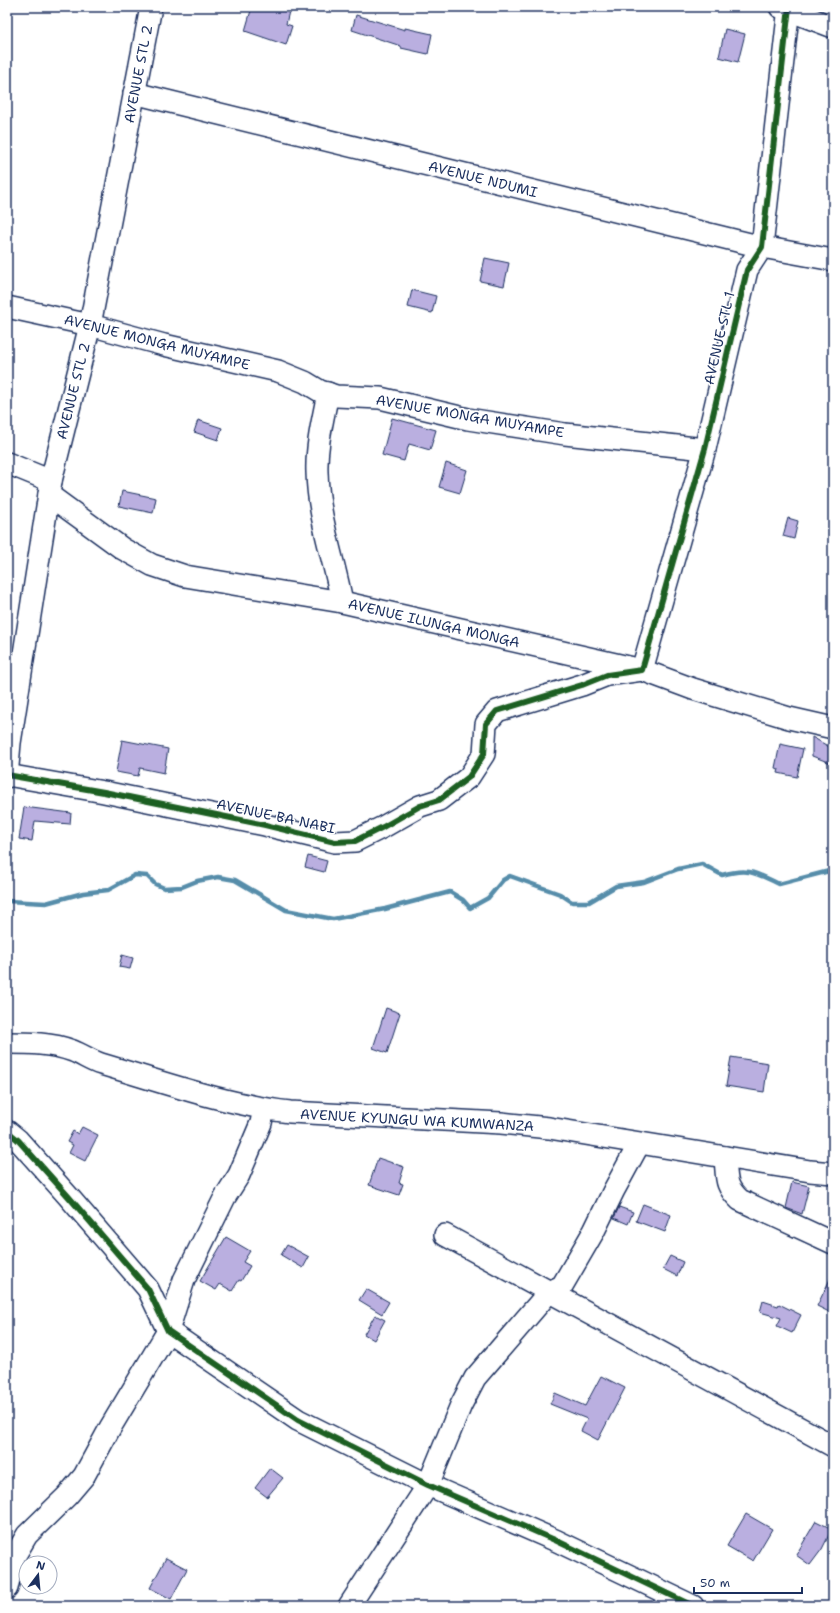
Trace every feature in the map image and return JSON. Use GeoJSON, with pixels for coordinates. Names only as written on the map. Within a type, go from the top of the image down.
{"type":"FeatureCollection","features":[{"type":"Feature","properties":{"kind":"street","name":"AVENUE STL 2"},"geometry":{"type":"LineString","coordinates":[[7,776],[10,743],[50,488],[90,325],[151,7]]}},
{"type":"Feature","properties":{"kind":"street"},"geometry":{"type":"LineString","coordinates":[[786,8],[833,27]]}},
{"type":"Feature","properties":{"kind":"street","name":"AVENUE STL 1"},"geometry":{"type":"LineString","coordinates":[[642,670],[705,449],[747,270],[762,247],[786,8]]}},
{"type":"Feature","properties":{"kind":"street","name":"AVENUE NDUMI"},"geometry":{"type":"LineString","coordinates":[[134,93],[762,247],[833,260]]}},
{"type":"Feature","properties":{"kind":"street","name":"AVENUE MONGA MUYAMPE"},"geometry":{"type":"LineString","coordinates":[[7,307],[90,325],[164,345],[278,371],[336,396],[380,398],[468,419],[558,432],[705,449]]}},
{"type":"Feature","properties":{"kind":"street"},"geometry":{"type":"LineString","coordinates":[[328,393],[317,457],[317,474],[322,515],[338,579],[342,602]]}},
{"type":"Feature","properties":{"kind":"street","name":"AVENUE ILUNGA MONGA"},"geometry":{"type":"LineString","coordinates":[[7,463],[50,488],[123,549],[152,565],[185,576],[342,602],[642,670],[781,716],[833,728]]}},
{"type":"Feature","properties":{"kind":"street"},"geometry":{"type":"LineString","coordinates":[[338,579],[375,610]]}},
{"type":"Feature","properties":{"kind":"street","name":"AVENUE BA NABI"},"geometry":{"type":"LineString","coordinates":[[7,776],[104,792],[335,842],[354,841],[383,828],[420,806],[439,800],[469,777],[484,754],[486,724],[497,711],[582,685],[607,675],[642,670]]}},
{"type":"Feature","properties":{"kind":"street","name":"AVENUE KYUNGU WA KUMWANZA"},"geometry":{"type":"LineString","coordinates":[[7,1043],[50,1044],[72,1051],[98,1063],[264,1109],[290,1112],[501,1123],[549,1128],[810,1172],[833,1174]]}},
{"type":"Feature","properties":{"kind":"street"},"geometry":{"type":"LineString","coordinates":[[7,1588],[14,1557],[28,1535],[67,1496],[84,1476],[110,1428],[168,1331],[184,1280],[225,1197],[239,1175],[261,1123],[264,1109]]}},
{"type":"Feature","properties":{"kind":"street"},"geometry":{"type":"LineString","coordinates":[[7,1131],[18,1140],[68,1196],[148,1289],[168,1331],[298,1420],[428,1485],[557,1541],[693,1606]]}},
{"type":"Feature","properties":{"kind":"street"},"geometry":{"type":"LineString","coordinates":[[349,1606],[428,1485],[461,1405],[475,1378],[550,1292],[562,1286],[594,1231],[614,1190],[640,1144]]}},
{"type":"Feature","properties":{"kind":"street"},"geometry":{"type":"LineString","coordinates":[[725,1157],[727,1185],[740,1200],[833,1243]]}},
{"type":"Feature","properties":{"kind":"street"},"geometry":{"type":"LineString","coordinates":[[445,1235],[833,1446]]}},
{"type":"Feature","properties":{"kind":"building"},"geometry":{"type":"Polygon","coordinates":[[[252,7],[290,7],[286,24],[292,26],[286,45],[245,31],[252,7]]]}},
{"type":"Feature","properties":{"kind":"building"},"geometry":{"type":"Polygon","coordinates":[[[356,15],[405,30],[405,28],[432,34],[428,54],[401,48],[401,46],[352,30],[356,15]]]}},
{"type":"Feature","properties":{"kind":"building"},"geometry":{"type":"Polygon","coordinates":[[[725,29],[745,34],[738,62],[719,57],[725,29]]]}},
{"type":"Feature","properties":{"kind":"building"},"geometry":{"type":"Polygon","coordinates":[[[485,258],[509,263],[504,286],[480,281],[485,258]]]}},
{"type":"Feature","properties":{"kind":"building"},"geometry":{"type":"Polygon","coordinates":[[[412,290],[436,296],[432,313],[408,307],[412,290]]]}},
{"type":"Feature","properties":{"kind":"building"},"geometry":{"type":"Polygon","coordinates":[[[392,418],[436,430],[430,450],[409,444],[404,461],[382,455],[392,418]]]}},
{"type":"Feature","properties":{"kind":"building"},"geometry":{"type":"Polygon","coordinates":[[[198,420],[222,428],[218,440],[194,432],[198,420]]]}},
{"type":"Feature","properties":{"kind":"building"},"geometry":{"type":"Polygon","coordinates":[[[446,463],[467,470],[460,493],[439,487],[446,463]]]}},
{"type":"Feature","properties":{"kind":"building"},"geometry":{"type":"Polygon","coordinates":[[[122,491],[156,498],[153,513],[119,506],[122,491]]]}},
{"type":"Feature","properties":{"kind":"building"},"geometry":{"type":"Polygon","coordinates":[[[788,518],[798,521],[794,539],[783,536],[788,518]]]}},
{"type":"Feature","properties":{"kind":"building"},"geometry":{"type":"Polygon","coordinates":[[[812,737],[833,749],[833,764],[812,756],[812,737]]]}},
{"type":"Feature","properties":{"kind":"building"},"geometry":{"type":"Polygon","coordinates":[[[122,740],[168,749],[164,773],[140,768],[138,776],[116,772],[122,740]]]}},
{"type":"Feature","properties":{"kind":"building"},"geometry":{"type":"Polygon","coordinates":[[[780,744],[803,749],[797,777],[778,773],[779,769],[775,768],[780,744]]]}},
{"type":"Feature","properties":{"kind":"building"},"geometry":{"type":"Polygon","coordinates":[[[24,807],[71,813],[70,824],[35,821],[32,841],[19,839],[24,807]]]}},
{"type":"Feature","properties":{"kind":"building"},"geometry":{"type":"Polygon","coordinates":[[[308,856],[327,861],[324,872],[305,867],[308,856]]]}},
{"type":"Feature","properties":{"kind":"building"},"geometry":{"type":"Polygon","coordinates":[[[122,955],[133,958],[130,969],[119,967],[122,955]]]}},
{"type":"Feature","properties":{"kind":"building"},"geometry":{"type":"Polygon","coordinates":[[[386,1008],[400,1013],[387,1053],[373,1048],[386,1008]]]}},
{"type":"Feature","properties":{"kind":"building"},"geometry":{"type":"Polygon","coordinates":[[[731,1057],[768,1063],[764,1092],[726,1086],[731,1057]]]}},
{"type":"Feature","properties":{"kind":"building"},"geometry":{"type":"Polygon","coordinates":[[[82,1127],[98,1135],[85,1161],[69,1153],[73,1145],[67,1142],[73,1131],[78,1134],[82,1127]]]}},
{"type":"Feature","properties":{"kind":"building"},"geometry":{"type":"Polygon","coordinates":[[[378,1158],[404,1167],[399,1183],[403,1184],[399,1195],[369,1185],[378,1158]]]}},
{"type":"Feature","properties":{"kind":"building"},"geometry":{"type":"Polygon","coordinates":[[[792,1182],[809,1186],[802,1214],[786,1208],[792,1182]]]}},
{"type":"Feature","properties":{"kind":"building"},"geometry":{"type":"Polygon","coordinates":[[[643,1204],[671,1215],[665,1232],[636,1221],[643,1204]]]}},
{"type":"Feature","properties":{"kind":"building"},"geometry":{"type":"Polygon","coordinates":[[[619,1207],[633,1212],[628,1224],[614,1218],[619,1207]]]}},
{"type":"Feature","properties":{"kind":"building"},"geometry":{"type":"Polygon","coordinates":[[[226,1237],[250,1251],[243,1262],[250,1266],[241,1281],[239,1280],[232,1291],[220,1284],[216,1290],[200,1281],[226,1237]]]}},
{"type":"Feature","properties":{"kind":"building"},"geometry":{"type":"Polygon","coordinates":[[[287,1245],[309,1257],[303,1268],[281,1255],[287,1245]]]}},
{"type":"Feature","properties":{"kind":"building"},"geometry":{"type":"Polygon","coordinates":[[[670,1256],[683,1262],[677,1276],[663,1269],[670,1256]]]}},
{"type":"Feature","properties":{"kind":"building"},"geometry":{"type":"Polygon","coordinates":[[[833,1273],[833,1314],[817,1306],[833,1273]]]}},
{"type":"Feature","properties":{"kind":"building"},"geometry":{"type":"Polygon","coordinates":[[[366,1289],[389,1302],[382,1314],[359,1300],[366,1289]]]}},
{"type":"Feature","properties":{"kind":"building"},"geometry":{"type":"Polygon","coordinates":[[[763,1301],[778,1306],[779,1304],[801,1315],[792,1333],[777,1326],[781,1318],[760,1312],[763,1301]]]}},
{"type":"Feature","properties":{"kind":"building"},"geometry":{"type":"Polygon","coordinates":[[[375,1315],[385,1320],[374,1340],[364,1334],[375,1315]]]}},
{"type":"Feature","properties":{"kind":"building"},"geometry":{"type":"Polygon","coordinates":[[[601,1376],[625,1388],[598,1440],[581,1431],[587,1419],[550,1404],[555,1393],[585,1406],[601,1376]]]}},
{"type":"Feature","properties":{"kind":"building"},"geometry":{"type":"Polygon","coordinates":[[[270,1468],[283,1478],[267,1497],[255,1488],[270,1468]]]}},
{"type":"Feature","properties":{"kind":"building"},"geometry":{"type":"Polygon","coordinates":[[[746,1514],[772,1529],[753,1561],[727,1546],[746,1514]]]}},
{"type":"Feature","properties":{"kind":"building"},"geometry":{"type":"Polygon","coordinates":[[[816,1521],[832,1529],[822,1549],[810,1565],[796,1555],[816,1521]]]}},
{"type":"Feature","properties":{"kind":"building"},"geometry":{"type":"Polygon","coordinates":[[[166,1558],[187,1569],[171,1599],[150,1588],[166,1558]]]}},
{"type":"Feature","properties":{"kind":"waterway"},"geometry":{"type":"LineString","coordinates":[[7,901],[46,903],[83,893],[108,890],[135,875],[147,876],[155,884],[164,888],[182,887],[197,881],[218,877],[235,880],[286,910],[333,919],[385,909],[450,892],[463,900],[470,908],[488,898],[503,880],[510,876],[560,894],[572,902],[589,902],[616,886],[644,882],[678,869],[702,864],[722,875],[739,871],[752,872],[779,884],[833,870]]}},
{"type":"Feature","properties":{"kind":"cycle path"},"geometry":{"type":"LineString","coordinates":[[7,775],[104,792],[265,825],[335,842],[355,841],[420,806],[439,800],[469,777],[484,754],[486,724],[497,711],[582,685],[607,675],[642,670],[705,449],[747,270],[762,247],[789,7]]}},
{"type":"Feature","properties":{"kind":"cycle path"},"geometry":{"type":"LineString","coordinates":[[7,1131],[18,1140],[68,1196],[148,1289],[168,1331],[298,1420],[428,1485],[557,1541],[693,1606]]}}]}
